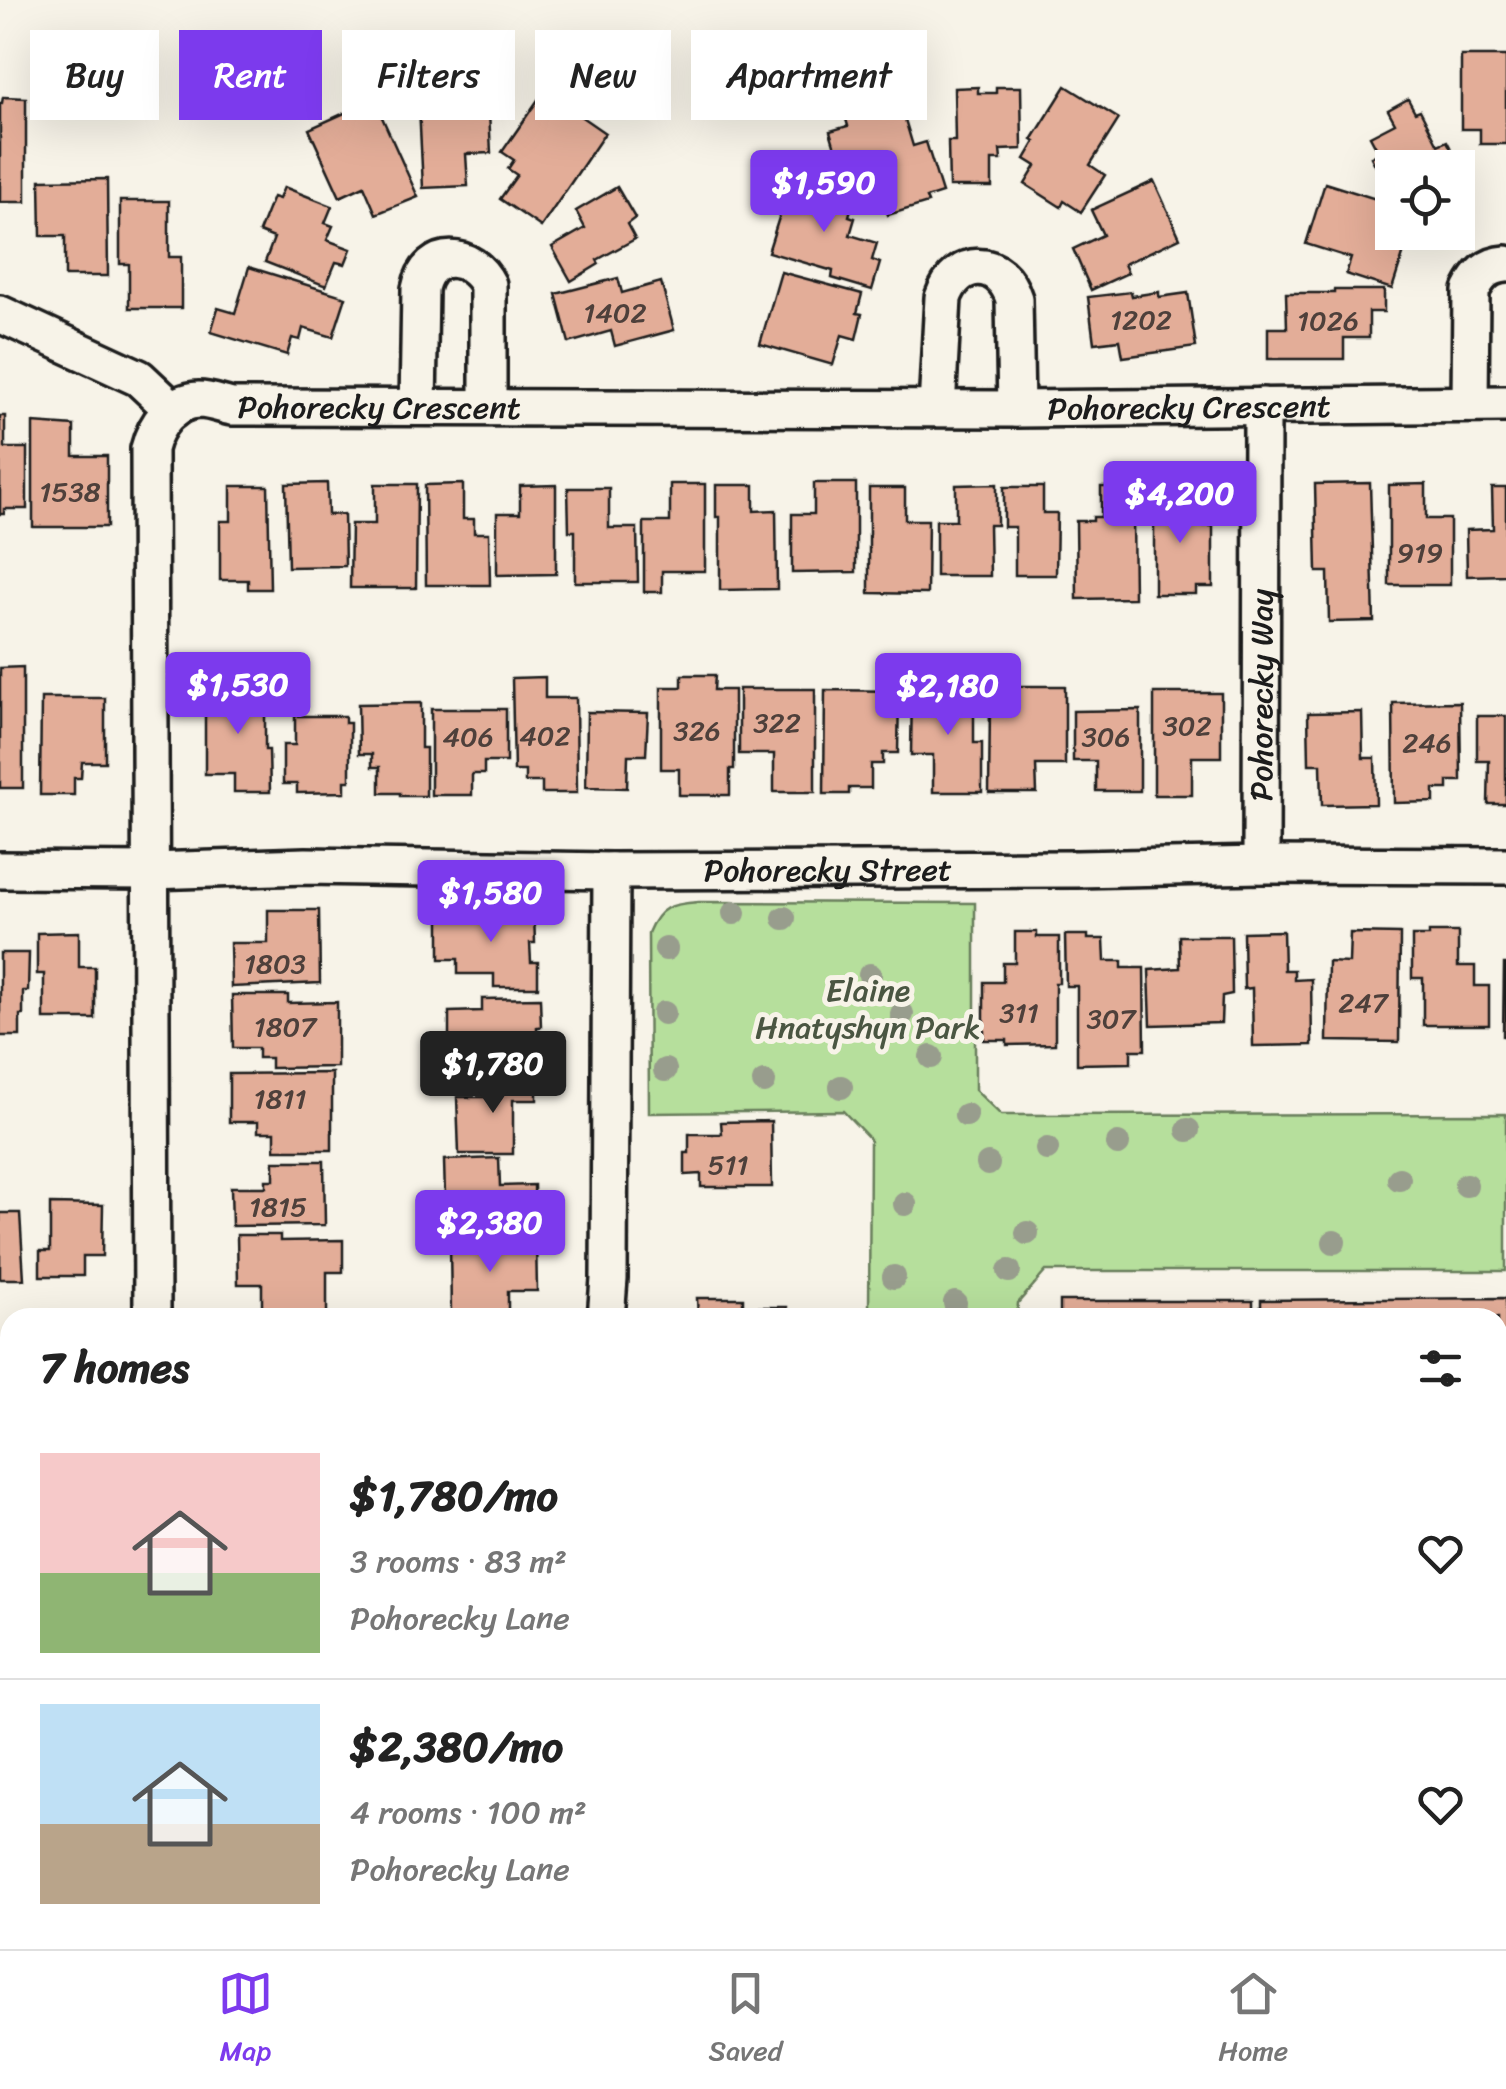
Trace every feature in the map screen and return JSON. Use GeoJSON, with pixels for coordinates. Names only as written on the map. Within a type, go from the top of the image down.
{"type":"FeatureCollection","features":[{"type":"Feature","properties":{"kind":"street"},"geometry":{"type":"LineString","coordinates":[[418,406],[422,278],[430,268],[452,259],[474,266],[488,285],[488,407]]}},
{"type":"Feature","properties":{"kind":"street"},"geometry":{"type":"LineString","coordinates":[[1470,404],[1471,291],[1486,270],[1506,264]]}},
{"type":"Feature","properties":{"kind":"street"},"geometry":{"type":"LineString","coordinates":[[937,408],[943,298],[956,275],[978,267],[1002,276],[1014,299],[1016,409]]}},
{"type":"Feature","properties":{"kind":"street"},"geometry":{"type":"LineString","coordinates":[[0,314],[139,378],[173,410],[156,427],[149,449],[152,1308]]}},
{"type":"Feature","properties":{"kind":"street","name":"Pohorecky Crescent"},"geometry":{"type":"LineString","coordinates":[[173,410],[187,402],[203,400],[232,407],[1016,409],[1506,404]]}},
{"type":"Feature","properties":{"kind":"street","name":"Pohorecky Way"},"geometry":{"type":"LineString","coordinates":[[1262,406],[1262,866]]}},
{"type":"Feature","properties":{"kind":"street","name":"Pohorecky Street"},"geometry":{"type":"LineString","coordinates":[[0,870],[306,866],[612,871],[1506,866]]}},
{"type":"Feature","properties":{"kind":"street"},"geometry":{"type":"LineString","coordinates":[[607,1308],[612,871]]}},
{"type":"Feature","properties":{"kind":"green space","name":"Elaine Hnatyshyn Park"},"geometry":{"type":"Polygon","coordinates":[[[975,903],[975,1090],[1001,1115],[1506,1114],[1506,1271],[1046,1271],[1018,1308],[869,1308],[870,1139],[843,1111],[649,1113],[648,933],[662,912],[681,904],[975,903]]]}},
{"type":"Feature","properties":{"kind":"building"},"geometry":{"type":"Polygon","coordinates":[[[1461,56],[1506,56],[1506,144],[1480,144],[1480,129],[1461,129],[1461,56]]]}},
{"type":"Feature","properties":{"kind":"building"},"geometry":{"type":"Polygon","coordinates":[[[1066,86],[1119,119],[1090,165],[1105,175],[1081,212],[1064,201],[1061,207],[1025,184],[1036,166],[1025,159],[1035,142],[1032,140],[1066,86]]]}},
{"type":"Feature","properties":{"kind":"building"},"geometry":{"type":"Polygon","coordinates":[[[978,87],[978,93],[996,93],[996,87],[1021,87],[1022,149],[1000,150],[1001,160],[992,160],[992,187],[949,187],[948,141],[955,141],[954,88],[978,87]]]}},
{"type":"Feature","properties":{"kind":"building"},"geometry":{"type":"Polygon","coordinates":[[[3,97],[26,98],[26,202],[0,202],[3,97]]]}},
{"type":"Feature","properties":{"kind":"building"},"geometry":{"type":"Polygon","coordinates":[[[1408,99],[1415,112],[1420,110],[1438,145],[1447,141],[1452,150],[1377,150],[1370,136],[1395,123],[1388,110],[1408,99]]]}},
{"type":"Feature","properties":{"kind":"building"},"geometry":{"type":"Polygon","coordinates":[[[535,104],[535,120],[586,120],[605,133],[541,227],[500,199],[517,175],[508,169],[514,160],[502,152],[535,104]]]}},
{"type":"Feature","properties":{"kind":"building"},"geometry":{"type":"Polygon","coordinates":[[[342,114],[342,120],[383,120],[418,197],[376,214],[364,186],[340,197],[309,129],[342,114]]]}},
{"type":"Feature","properties":{"kind":"building"},"geometry":{"type":"Polygon","coordinates":[[[420,120],[489,120],[491,153],[466,154],[468,186],[423,188],[420,120]]]}},
{"type":"Feature","properties":{"kind":"building"},"geometry":{"type":"Polygon","coordinates":[[[846,120],[905,120],[913,146],[926,142],[942,193],[926,198],[928,203],[888,215],[873,169],[844,178],[830,131],[848,126],[846,120]]]}},
{"type":"Feature","properties":{"kind":"building"},"geometry":{"type":"Polygon","coordinates":[[[107,179],[108,276],[65,276],[65,236],[41,236],[40,180],[107,179]]]}},
{"type":"Feature","properties":{"kind":"building"},"geometry":{"type":"Polygon","coordinates":[[[791,180],[854,199],[849,216],[855,218],[850,235],[877,243],[872,260],[880,263],[872,290],[832,278],[833,271],[768,252],[791,180]]]}},
{"type":"Feature","properties":{"kind":"building"},"geometry":{"type":"Polygon","coordinates":[[[1154,181],[1180,238],[1124,264],[1128,273],[1091,290],[1073,249],[1103,235],[1091,210],[1154,181]]]}},
{"type":"Feature","properties":{"kind":"building"},"geometry":{"type":"Polygon","coordinates":[[[1325,183],[1375,199],[1375,250],[1405,250],[1392,289],[1346,274],[1351,258],[1306,244],[1325,183]]]}},
{"type":"Feature","properties":{"kind":"building"},"geometry":{"type":"Polygon","coordinates":[[[284,187],[332,206],[325,223],[333,226],[327,240],[351,249],[345,264],[336,262],[326,286],[265,262],[274,238],[259,232],[273,197],[279,199],[284,187]]]}},
{"type":"Feature","properties":{"kind":"building"},"geometry":{"type":"Polygon","coordinates":[[[617,187],[635,218],[627,224],[635,239],[597,260],[599,264],[571,281],[552,247],[585,228],[576,211],[617,187]]]}},
{"type":"Feature","properties":{"kind":"building"},"geometry":{"type":"Polygon","coordinates":[[[120,201],[169,201],[169,257],[181,257],[181,308],[129,308],[129,264],[120,264],[120,201]]]}},
{"type":"Feature","properties":{"kind":"building"},"geometry":{"type":"Polygon","coordinates":[[[249,267],[346,297],[333,337],[303,328],[300,340],[292,338],[287,355],[211,332],[218,308],[235,313],[249,267]]]}},
{"type":"Feature","properties":{"kind":"building"},"geometry":{"type":"Polygon","coordinates":[[[781,272],[862,294],[856,339],[842,335],[833,365],[760,344],[781,272]]]}},
{"type":"Feature","properties":{"kind":"building"},"geometry":{"type":"Polygon","coordinates":[[[618,278],[622,293],[661,282],[674,330],[615,346],[611,331],[569,343],[556,294],[618,278]]]}},
{"type":"Feature","properties":{"kind":"building"},"geometry":{"type":"Polygon","coordinates":[[[1384,290],[1384,312],[1369,312],[1369,338],[1344,338],[1344,359],[1268,359],[1268,328],[1287,328],[1286,293],[1384,290]]]}},
{"type":"Feature","properties":{"kind":"building"},"geometry":{"type":"Polygon","coordinates":[[[1131,292],[1132,296],[1159,292],[1159,297],[1188,293],[1196,347],[1123,357],[1120,340],[1094,343],[1088,297],[1131,292]]]}},
{"type":"Feature","properties":{"kind":"building"},"geometry":{"type":"Polygon","coordinates":[[[0,416],[5,416],[5,448],[27,448],[27,509],[4,509],[4,514],[0,514],[0,416]]]}},
{"type":"Feature","properties":{"kind":"building"},"geometry":{"type":"Polygon","coordinates":[[[33,423],[74,426],[74,456],[107,456],[107,527],[33,527],[33,423]]]}},
{"type":"Feature","properties":{"kind":"building"},"geometry":{"type":"Polygon","coordinates":[[[327,483],[328,515],[344,514],[345,566],[288,567],[286,484],[327,483]]]}},
{"type":"Feature","properties":{"kind":"building"},"geometry":{"type":"Polygon","coordinates":[[[814,483],[856,483],[856,572],[792,573],[792,514],[814,514],[814,483]]]}},
{"type":"Feature","properties":{"kind":"building"},"geometry":{"type":"Polygon","coordinates":[[[1370,483],[1374,621],[1329,622],[1328,572],[1317,572],[1315,484],[1370,483]]]}},
{"type":"Feature","properties":{"kind":"building"},"geometry":{"type":"Polygon","coordinates":[[[375,484],[417,484],[416,588],[350,588],[351,524],[375,524],[375,484]]]}},
{"type":"Feature","properties":{"kind":"building"},"geometry":{"type":"Polygon","coordinates":[[[463,484],[463,519],[474,519],[474,533],[489,533],[490,585],[426,585],[425,485],[463,484]]]}},
{"type":"Feature","properties":{"kind":"building"},"geometry":{"type":"Polygon","coordinates":[[[670,484],[705,484],[705,571],[662,571],[662,592],[644,592],[644,522],[670,522],[670,484]]]}},
{"type":"Feature","properties":{"kind":"building"},"geometry":{"type":"Polygon","coordinates":[[[997,484],[997,525],[989,525],[990,576],[936,576],[936,520],[956,520],[956,485],[997,484]]]}},
{"type":"Feature","properties":{"kind":"building"},"geometry":{"type":"Polygon","coordinates":[[[1426,484],[1426,519],[1450,519],[1450,585],[1389,585],[1389,485],[1426,484]]]}},
{"type":"Feature","properties":{"kind":"building"},"geometry":{"type":"Polygon","coordinates":[[[556,485],[556,574],[497,575],[497,513],[520,513],[520,486],[556,485]]]}},
{"type":"Feature","properties":{"kind":"building"},"geometry":{"type":"Polygon","coordinates":[[[716,485],[754,485],[754,511],[776,510],[777,589],[720,590],[716,485]]]}},
{"type":"Feature","properties":{"kind":"building"},"geometry":{"type":"Polygon","coordinates":[[[231,486],[268,486],[270,589],[248,589],[248,580],[220,580],[220,521],[231,521],[231,486]]]}},
{"type":"Feature","properties":{"kind":"building"},"geometry":{"type":"Polygon","coordinates":[[[1004,487],[1043,487],[1043,513],[1057,513],[1056,575],[1015,575],[1015,527],[1004,527],[1004,487]]]}},
{"type":"Feature","properties":{"kind":"building"},"geometry":{"type":"Polygon","coordinates":[[[1101,487],[1139,487],[1139,517],[1133,517],[1134,598],[1077,599],[1076,521],[1101,517],[1101,487]]]}},
{"type":"Feature","properties":{"kind":"building"},"geometry":{"type":"Polygon","coordinates":[[[568,488],[609,488],[609,528],[637,528],[638,582],[575,582],[575,531],[569,531],[568,488]]]}},
{"type":"Feature","properties":{"kind":"building"},"geometry":{"type":"Polygon","coordinates":[[[869,488],[905,488],[905,520],[928,520],[927,594],[869,593],[869,488]]]}},
{"type":"Feature","properties":{"kind":"building"},"geometry":{"type":"Polygon","coordinates":[[[1154,488],[1184,488],[1184,507],[1198,507],[1198,526],[1213,526],[1213,587],[1196,587],[1196,594],[1154,594],[1154,488]]]}},
{"type":"Feature","properties":{"kind":"building"},"geometry":{"type":"Polygon","coordinates":[[[1492,488],[1506,488],[1506,575],[1467,576],[1466,530],[1493,529],[1492,488]]]}},
{"type":"Feature","properties":{"kind":"building"},"geometry":{"type":"Polygon","coordinates":[[[23,667],[23,788],[0,788],[0,668],[23,667]]]}},
{"type":"Feature","properties":{"kind":"building"},"geometry":{"type":"Polygon","coordinates":[[[682,675],[715,675],[714,690],[734,690],[734,769],[730,769],[730,795],[679,795],[679,769],[661,769],[661,687],[682,687],[682,675]]]}},
{"type":"Feature","properties":{"kind":"building"},"geometry":{"type":"Polygon","coordinates":[[[545,677],[545,698],[576,698],[577,793],[542,793],[542,782],[525,782],[525,771],[514,771],[512,678],[545,677]]]}},
{"type":"Feature","properties":{"kind":"building"},"geometry":{"type":"Polygon","coordinates":[[[229,685],[265,685],[265,750],[269,750],[270,792],[234,792],[234,774],[205,774],[205,693],[229,693],[229,685]]]}},
{"type":"Feature","properties":{"kind":"building"},"geometry":{"type":"Polygon","coordinates":[[[1006,686],[1065,686],[1065,765],[1036,765],[1037,793],[989,793],[990,704],[1006,704],[1006,686]]]}},
{"type":"Feature","properties":{"kind":"building"},"geometry":{"type":"Polygon","coordinates":[[[739,689],[815,689],[815,792],[774,792],[774,754],[739,754],[739,689]]]}},
{"type":"Feature","properties":{"kind":"building"},"geometry":{"type":"Polygon","coordinates":[[[912,689],[974,689],[974,743],[982,743],[982,792],[933,792],[933,755],[911,755],[912,689]]]}},
{"type":"Feature","properties":{"kind":"building"},"geometry":{"type":"Polygon","coordinates":[[[825,690],[899,691],[898,753],[883,753],[883,764],[871,764],[871,788],[849,788],[849,794],[824,794],[825,690]]]}},
{"type":"Feature","properties":{"kind":"building"},"geometry":{"type":"Polygon","coordinates":[[[1154,693],[1221,693],[1221,757],[1192,757],[1192,795],[1154,795],[1154,693]]]}},
{"type":"Feature","properties":{"kind":"building"},"geometry":{"type":"Polygon","coordinates":[[[41,698],[105,698],[105,762],[82,762],[81,778],[74,778],[74,795],[40,795],[41,698]]]}},
{"type":"Feature","properties":{"kind":"building"},"geometry":{"type":"Polygon","coordinates":[[[1460,702],[1461,781],[1448,781],[1448,789],[1434,789],[1434,802],[1394,803],[1393,703],[1460,702]]]}},
{"type":"Feature","properties":{"kind":"building"},"geometry":{"type":"Polygon","coordinates":[[[421,703],[426,796],[380,793],[380,767],[372,767],[372,754],[359,754],[358,704],[421,703]]]}},
{"type":"Feature","properties":{"kind":"building"},"geometry":{"type":"Polygon","coordinates":[[[431,709],[506,709],[506,762],[484,762],[484,774],[472,774],[472,795],[431,795],[431,709]]]}},
{"type":"Feature","properties":{"kind":"building"},"geometry":{"type":"Polygon","coordinates":[[[1140,710],[1140,791],[1096,791],[1096,761],[1073,761],[1073,711],[1140,710]]]}},
{"type":"Feature","properties":{"kind":"building"},"geometry":{"type":"Polygon","coordinates":[[[587,712],[648,713],[646,755],[628,755],[627,788],[586,787],[587,712]]]}},
{"type":"Feature","properties":{"kind":"building"},"geometry":{"type":"Polygon","coordinates":[[[1362,712],[1363,758],[1375,758],[1376,804],[1322,805],[1321,764],[1309,764],[1308,713],[1362,712]]]}},
{"type":"Feature","properties":{"kind":"building"},"geometry":{"type":"Polygon","coordinates":[[[295,716],[345,716],[345,723],[350,723],[350,781],[345,781],[345,792],[297,793],[297,784],[283,784],[283,745],[295,745],[295,716]]]}},
{"type":"Feature","properties":{"kind":"building"},"geometry":{"type":"Polygon","coordinates":[[[1477,716],[1506,716],[1506,804],[1488,804],[1489,761],[1477,761],[1477,716]]]}},
{"type":"Feature","properties":{"kind":"building"},"geometry":{"type":"Polygon","coordinates":[[[520,908],[520,914],[534,914],[531,962],[538,962],[538,987],[494,987],[494,974],[458,974],[458,959],[440,959],[440,911],[520,908]]]}},
{"type":"Feature","properties":{"kind":"building"},"geometry":{"type":"Polygon","coordinates":[[[268,910],[319,910],[320,983],[231,987],[230,943],[268,943],[268,910]]]}},
{"type":"Feature","properties":{"kind":"building"},"geometry":{"type":"Polygon","coordinates":[[[1283,931],[1284,970],[1294,970],[1294,980],[1311,979],[1312,1045],[1253,1046],[1252,988],[1244,989],[1243,932],[1283,931]]]}},
{"type":"Feature","properties":{"kind":"building"},"geometry":{"type":"Polygon","coordinates":[[[79,932],[79,967],[95,967],[95,1019],[44,1019],[44,974],[37,974],[37,933],[79,932]]]}},
{"type":"Feature","properties":{"kind":"building"},"geometry":{"type":"Polygon","coordinates":[[[1015,932],[1059,937],[1055,1044],[1007,1045],[1007,1040],[984,1040],[984,982],[1003,982],[1003,963],[1015,963],[1015,932]]]}},
{"type":"Feature","properties":{"kind":"building"},"geometry":{"type":"Polygon","coordinates":[[[1429,932],[1458,932],[1458,966],[1475,966],[1475,986],[1489,986],[1489,1025],[1423,1025],[1423,978],[1412,978],[1412,936],[1429,936],[1429,932]]]}},
{"type":"Feature","properties":{"kind":"building"},"geometry":{"type":"Polygon","coordinates":[[[1350,933],[1400,934],[1399,1042],[1327,1041],[1328,962],[1349,963],[1350,933]]]}},
{"type":"Feature","properties":{"kind":"building"},"geometry":{"type":"Polygon","coordinates":[[[1065,935],[1104,939],[1105,961],[1122,961],[1122,968],[1144,968],[1145,1050],[1131,1050],[1131,1063],[1077,1064],[1077,986],[1066,986],[1065,935]]]}},
{"type":"Feature","properties":{"kind":"building"},"geometry":{"type":"Polygon","coordinates":[[[1179,936],[1231,936],[1232,994],[1222,996],[1221,1023],[1151,1025],[1149,970],[1180,968],[1179,936]]]}},
{"type":"Feature","properties":{"kind":"building"},"geometry":{"type":"Polygon","coordinates":[[[0,953],[29,953],[28,991],[23,991],[20,1036],[0,1036],[0,953]]]}},
{"type":"Feature","properties":{"kind":"building"},"geometry":{"type":"Polygon","coordinates":[[[1506,964],[1506,1036],[1503,1036],[1506,964]]]}},
{"type":"Feature","properties":{"kind":"building"},"geometry":{"type":"Polygon","coordinates":[[[232,995],[288,995],[288,1003],[337,1002],[337,1067],[271,1068],[271,1058],[258,1058],[258,1048],[233,1048],[232,995]]]}},
{"type":"Feature","properties":{"kind":"building"},"geometry":{"type":"Polygon","coordinates":[[[540,998],[541,1027],[537,1027],[537,1038],[533,1038],[534,1057],[500,1057],[500,1069],[449,1070],[449,1012],[482,1011],[482,999],[540,998]]]}},
{"type":"Feature","properties":{"kind":"building"},"geometry":{"type":"Polygon","coordinates":[[[332,1073],[332,1150],[275,1150],[275,1132],[258,1132],[258,1122],[229,1122],[229,1074],[332,1073]]]}},
{"type":"Feature","properties":{"kind":"building"},"geometry":{"type":"Polygon","coordinates":[[[537,1074],[537,1100],[513,1100],[513,1154],[459,1154],[457,1097],[495,1097],[494,1075],[537,1074]]]}},
{"type":"Feature","properties":{"kind":"building"},"geometry":{"type":"Polygon","coordinates":[[[771,1121],[772,1187],[701,1187],[701,1174],[685,1175],[689,1134],[722,1134],[721,1122],[771,1121]]]}},
{"type":"Feature","properties":{"kind":"building"},"geometry":{"type":"Polygon","coordinates":[[[499,1158],[500,1186],[534,1185],[535,1232],[446,1234],[444,1160],[499,1158]]]}},
{"type":"Feature","properties":{"kind":"building"},"geometry":{"type":"Polygon","coordinates":[[[274,1161],[324,1161],[325,1225],[232,1226],[231,1187],[266,1187],[266,1180],[274,1180],[274,1161]]]}},
{"type":"Feature","properties":{"kind":"building"},"geometry":{"type":"Polygon","coordinates":[[[50,1204],[103,1205],[102,1256],[83,1256],[83,1276],[40,1276],[40,1251],[50,1251],[50,1204]]]}},
{"type":"Feature","properties":{"kind":"building"},"geometry":{"type":"Polygon","coordinates":[[[0,1213],[20,1213],[24,1279],[0,1279],[0,1213]]]}},
{"type":"Feature","properties":{"kind":"building"},"geometry":{"type":"Polygon","coordinates":[[[237,1235],[280,1235],[280,1241],[343,1240],[343,1272],[327,1272],[327,1308],[262,1308],[262,1284],[238,1284],[237,1235]]]}},
{"type":"Feature","properties":{"kind":"building"},"geometry":{"type":"Polygon","coordinates":[[[536,1239],[537,1291],[508,1291],[508,1308],[451,1308],[450,1240],[536,1239]]]}},
{"type":"Feature","properties":{"kind":"building"},"geometry":{"type":"Polygon","coordinates":[[[697,1298],[743,1298],[743,1307],[787,1307],[787,1308],[698,1308],[697,1298]]]}},
{"type":"Feature","properties":{"kind":"building"},"geometry":{"type":"Polygon","coordinates":[[[1506,1298],[1506,1308],[1261,1308],[1261,1300],[1506,1298]]]}},
{"type":"Feature","properties":{"kind":"building"},"geometry":{"type":"Polygon","coordinates":[[[1060,1301],[1253,1301],[1253,1308],[1060,1308],[1060,1301]]]}}]}
